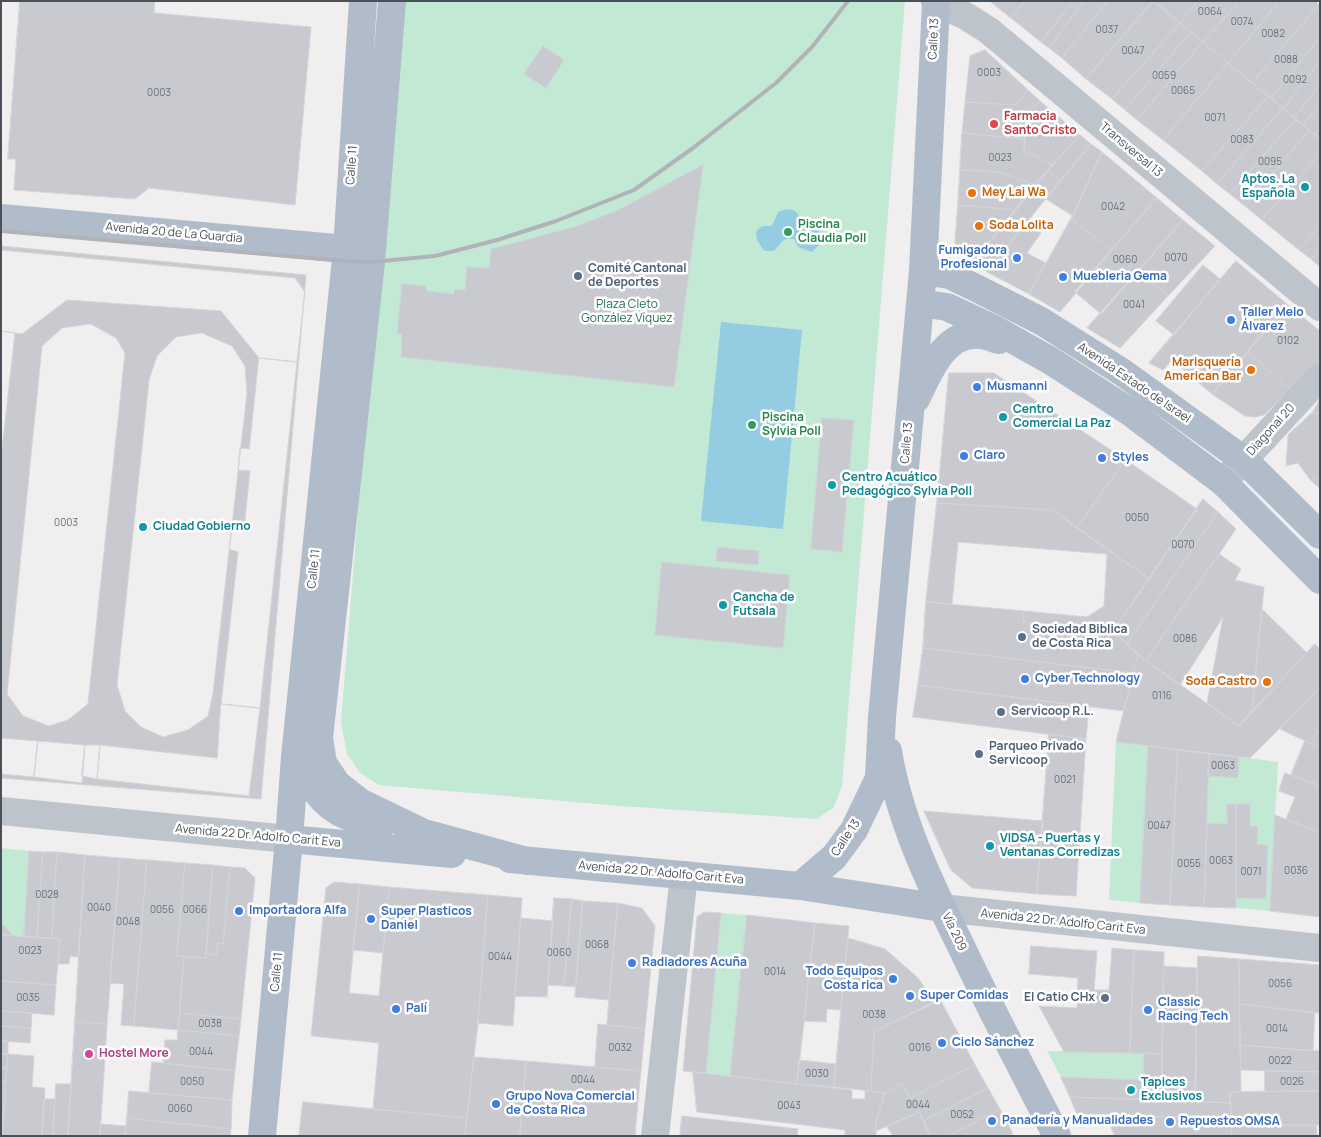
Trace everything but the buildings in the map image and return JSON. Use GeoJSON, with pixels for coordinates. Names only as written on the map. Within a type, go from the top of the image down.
{"type":"FeatureCollection","features":[{"type":"Feature","properties":{"kind":"main road","name":"Calle 11"},"geometry":{"type":"LineString","coordinates":[[363,1],[359,250],[319,738],[323,763],[337,784],[360,802],[424,833],[527,860]]}},
{"type":"Feature","properties":{"kind":"main road","name":"Calle 11"},"geometry":{"type":"LineString","coordinates":[[262,1136],[295,757],[392,1]]}},
{"type":"Feature","properties":{"kind":"main road","name":"Calle 13"},"geometry":{"type":"LineString","coordinates":[[800,886],[834,857],[854,830],[878,778],[920,303],[936,2]]}},
{"type":"Feature","properties":{"kind":"main road","name":"Avenida 20 de La Guardia"},"geometry":{"type":"LineString","coordinates":[[1,218],[359,250]]}},
{"type":"Feature","properties":{"kind":"main road","name":"Avenida Estado de Israel"},"geometry":{"type":"LineString","coordinates":[[922,272],[949,275],[1041,321],[1122,372],[1244,460],[1320,535]]}},
{"type":"Feature","properties":{"kind":"main road"},"geometry":{"type":"LineString","coordinates":[[920,303],[947,307],[994,329],[1051,361],[1130,412],[1223,482],[1320,580]]}},
{"type":"Feature","properties":{"kind":"main road"},"geometry":{"type":"LineString","coordinates":[[910,412],[937,359],[946,348],[962,336],[980,335],[1000,340],[1051,361]]}},
{"type":"Feature","properties":{"kind":"main road","name":"Vía 209"},"geometry":{"type":"LineString","coordinates":[[882,717],[890,764],[902,810],[919,855],[942,908],[993,1013],[1057,1136]]}},
{"type":"Feature","properties":{"kind":"main road"},"geometry":{"type":"LineString","coordinates":[[295,757],[309,783],[325,802],[345,815],[424,833]]}},
{"type":"Feature","properties":{"kind":"main road","name":"Avenida 22 Dr. Adolfo Carit Eva"},"geometry":{"type":"LineString","coordinates":[[289,839],[800,886],[942,908]]}},
{"type":"Feature","properties":{"kind":"street","name":"Transversal 13"},"geometry":{"type":"LineString","coordinates":[[936,2],[964,15],[988,30],[1320,307]]}},
{"type":"Feature","properties":{"kind":"street","name":"Diagonal 20"},"geometry":{"type":"LineString","coordinates":[[1223,482],[1320,377]]}},
{"type":"Feature","properties":{"kind":"street","name":"Avenida 22 Dr. Adolfo Carit Eva"},"geometry":{"type":"LineString","coordinates":[[1,811],[289,839]]}},
{"type":"Feature","properties":{"kind":"street"},"geometry":{"type":"LineString","coordinates":[[655,1136],[684,875]]}},
{"type":"Feature","properties":{"kind":"street","name":"Avenida 22 Dr. Adolfo Carit Eva"},"geometry":{"type":"LineString","coordinates":[[942,908],[1320,948]]}},
{"type":"Feature","properties":{"kind":"green space","name":"Plaza Cleto González Víquez"},"geometry":{"type":"Polygon","coordinates":[[[400,1],[905,1],[842,786],[834,807],[817,819],[621,806],[379,785],[360,773],[347,754],[341,722],[400,1]]]}},
{"type":"Feature","properties":{"kind":"green space"},"geometry":{"type":"Polygon","coordinates":[[[1116,742],[1148,746],[1140,903],[1109,900],[1116,742]]]}},
{"type":"Feature","properties":{"kind":"green space"},"geometry":{"type":"Polygon","coordinates":[[[1239,757],[1278,762],[1270,911],[1236,908],[1236,898],[1266,899],[1268,845],[1257,844],[1258,827],[1250,826],[1250,804],[1227,804],[1227,824],[1207,823],[1208,776],[1239,757]]]}},
{"type":"Feature","properties":{"kind":"green space"},"geometry":{"type":"Polygon","coordinates":[[[1,848],[29,851],[24,936],[13,936],[1,922],[1,848]]]}},
{"type":"Feature","properties":{"kind":"green space"},"geometry":{"type":"Polygon","coordinates":[[[721,913],[747,915],[730,1076],[706,1073],[721,913]]]}},
{"type":"Feature","properties":{"kind":"green space"},"geometry":{"type":"Polygon","coordinates":[[[1047,1051],[1144,1053],[1144,1080],[1061,1077],[1047,1051]]]}},
{"type":"Feature","properties":{"kind":"water","name":"Piscina Claudia Poll"},"geometry":{"type":"Polygon","coordinates":[[[786,209],[796,212],[801,223],[808,227],[814,227],[823,234],[822,242],[812,252],[798,247],[794,239],[790,238],[782,241],[774,251],[765,251],[759,243],[756,236],[757,230],[763,226],[772,226],[778,212],[786,209]]]}},
{"type":"Feature","properties":{"kind":"water","name":"Piscina Sylvia Poll"},"geometry":{"type":"Polygon","coordinates":[[[721,322],[802,330],[783,529],[701,521],[721,322]]]}},
{"type":"Feature","properties":{"kind":"railway"},"geometry":{"type":"LineString","coordinates":[[1,231],[371,262],[435,256],[497,240],[556,221],[634,190],[693,148],[776,83],[812,47],[848,1]]}},
{"type":"Feature","properties":{"kind":"place","name":"Farmacia Santo Cristo"},"geometry":{"type":"Point","coordinates":[994,124]}},
{"type":"Feature","properties":{"kind":"place","name":"Aptos. La Española"},"geometry":{"type":"Point","coordinates":[1305,187]}},
{"type":"Feature","properties":{"kind":"place","name":"Mey Lai Wa"},"geometry":{"type":"Point","coordinates":[972,193]}},
{"type":"Feature","properties":{"kind":"place","name":"Soda Lolita"},"geometry":{"type":"Point","coordinates":[979,226]}},
{"type":"Feature","properties":{"kind":"place","name":"Piscina Claudia Poll"},"geometry":{"type":"Point","coordinates":[788,232]}},
{"type":"Feature","properties":{"kind":"place","name":"Fumigadora Profesional"},"geometry":{"type":"Point","coordinates":[1017,258]}},
{"type":"Feature","properties":{"kind":"place","name":"Comité Cantonal de Deportes"},"geometry":{"type":"Point","coordinates":[578,276]}},
{"type":"Feature","properties":{"kind":"place","name":"Muebleria Gema"},"geometry":{"type":"Point","coordinates":[1063,277]}},
{"type":"Feature","properties":{"kind":"place","name":"Taller Melo Álvarez"},"geometry":{"type":"Point","coordinates":[1231,320]}},
{"type":"Feature","properties":{"kind":"place","name":"Marisquería American Bar"},"geometry":{"type":"Point","coordinates":[1251,370]}},
{"type":"Feature","properties":{"kind":"place","name":"Musmanni"},"geometry":{"type":"Point","coordinates":[977,387]}},
{"type":"Feature","properties":{"kind":"place","name":"Centro Comercial La Paz"},"geometry":{"type":"Point","coordinates":[1003,417]}},
{"type":"Feature","properties":{"kind":"place","name":"Piscina Sylvia Poll"},"geometry":{"type":"Point","coordinates":[752,425]}},
{"type":"Feature","properties":{"kind":"place","name":"Claro"},"geometry":{"type":"Point","coordinates":[964,456]}},
{"type":"Feature","properties":{"kind":"place","name":"Styles"},"geometry":{"type":"Point","coordinates":[1102,458]}},
{"type":"Feature","properties":{"kind":"place","name":"Centro Acuático Pedagógico Sylvia Poll"},"geometry":{"type":"Point","coordinates":[832,485]}},
{"type":"Feature","properties":{"kind":"place","name":"Ciudad Gobierno"},"geometry":{"type":"Point","coordinates":[143,527]}},
{"type":"Feature","properties":{"kind":"place","name":"Cancha de Futsala"},"geometry":{"type":"Point","coordinates":[723,605]}},
{"type":"Feature","properties":{"kind":"place","name":"Sociedad Biblica de Costa Rica"},"geometry":{"type":"Point","coordinates":[1022,637]}},
{"type":"Feature","properties":{"kind":"place","name":"Cyber Technology"},"geometry":{"type":"Point","coordinates":[1025,679]}},
{"type":"Feature","properties":{"kind":"place","name":"Soda Castro"},"geometry":{"type":"Point","coordinates":[1267,682]}},
{"type":"Feature","properties":{"kind":"place","name":"Servicoop R.L."},"geometry":{"type":"Point","coordinates":[1001,712]}},
{"type":"Feature","properties":{"kind":"place","name":"Parqueo Privado Servicoop"},"geometry":{"type":"Point","coordinates":[979,754]}},
{"type":"Feature","properties":{"kind":"place","name":"VIDSA - Puertas y Ventanas Corredizas"},"geometry":{"type":"Point","coordinates":[990,846]}},
{"type":"Feature","properties":{"kind":"place","name":"Importadora Alfa"},"geometry":{"type":"Point","coordinates":[239,911]}},
{"type":"Feature","properties":{"kind":"place","name":"Super Plasticos Daniel"},"geometry":{"type":"Point","coordinates":[371,919]}},
{"type":"Feature","properties":{"kind":"place","name":"Radiadores Acuña"},"geometry":{"type":"Point","coordinates":[632,963]}},
{"type":"Feature","properties":{"kind":"place","name":"Todo Equipos Costa rica"},"geometry":{"type":"Point","coordinates":[893,979]}},
{"type":"Feature","properties":{"kind":"place","name":"Super Comidas"},"geometry":{"type":"Point","coordinates":[910,996]}},
{"type":"Feature","properties":{"kind":"place","name":"El Catio CHx"},"geometry":{"type":"Point","coordinates":[1105,998]}},
{"type":"Feature","properties":{"kind":"place","name":"Palí"},"geometry":{"type":"Point","coordinates":[396,1009]}},
{"type":"Feature","properties":{"kind":"place","name":"Classic Racing Tech"},"geometry":{"type":"Point","coordinates":[1148,1010]}},
{"type":"Feature","properties":{"kind":"place","name":"Ciclo Sánchez"},"geometry":{"type":"Point","coordinates":[942,1043]}},
{"type":"Feature","properties":{"kind":"place","name":"Hostel More"},"geometry":{"type":"Point","coordinates":[89,1054]}},
{"type":"Feature","properties":{"kind":"place","name":"Tapices Exclusivos"},"geometry":{"type":"Point","coordinates":[1131,1090]}},
{"type":"Feature","properties":{"kind":"place","name":"Grupo Nova Comercial de Costa Rica"},"geometry":{"type":"Point","coordinates":[496,1104]}},
{"type":"Feature","properties":{"kind":"place","name":"Panadería y Manualidades"},"geometry":{"type":"Point","coordinates":[992,1121]}},
{"type":"Feature","properties":{"kind":"place","name":"Repuestos OMSA"},"geometry":{"type":"Point","coordinates":[1170,1122]}}]}
